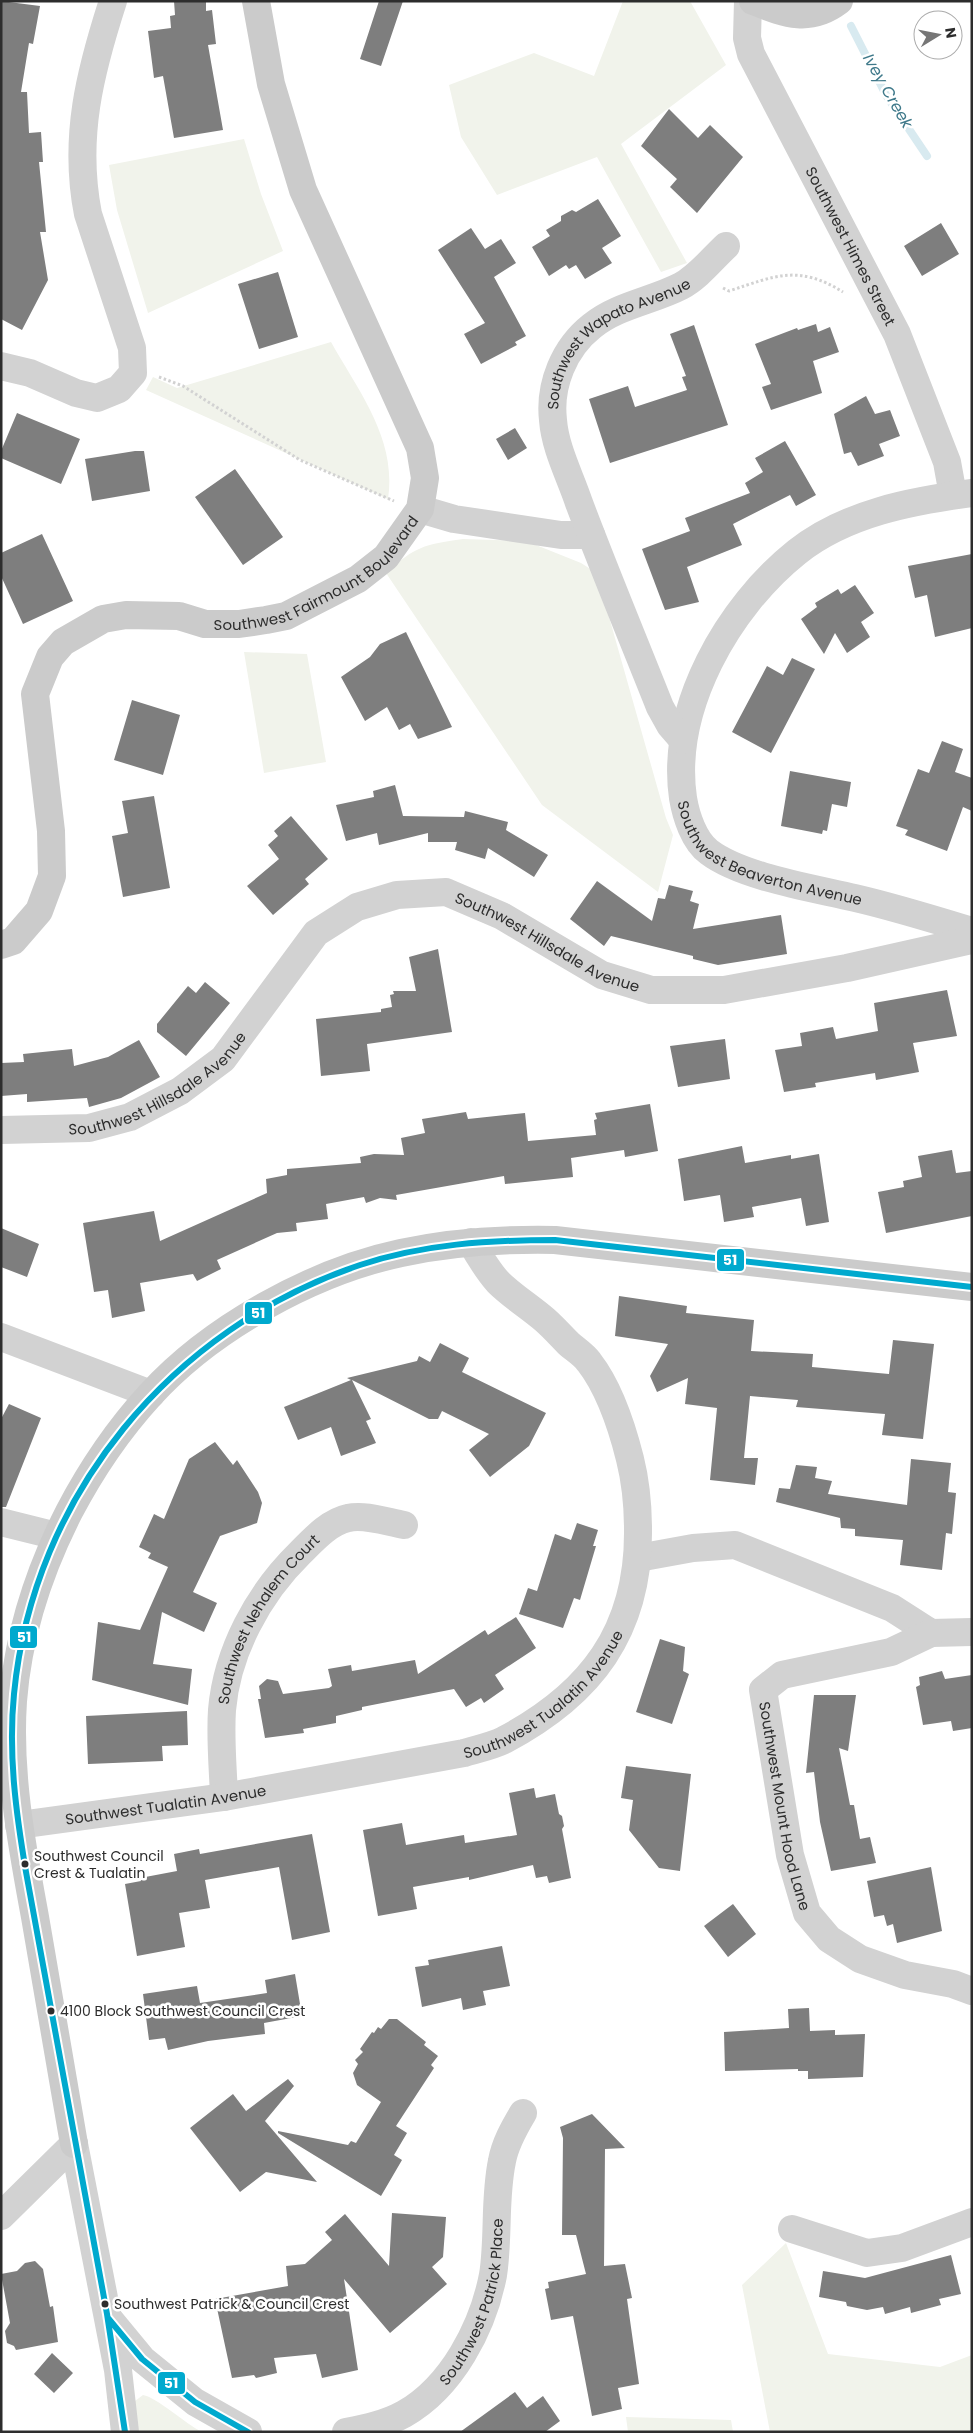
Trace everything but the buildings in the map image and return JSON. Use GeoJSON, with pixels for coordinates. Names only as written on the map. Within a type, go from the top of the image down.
{"type":"FeatureCollection","features":[{"type":"Feature","properties":{"kind":"street"},"geometry":{"type":"LineString","coordinates":[[1,366],[30,372],[76,393],[97,398],[119,389],[133,373],[132,348],[88,214],[83,190],[80,143],[96,55],[114,1]]}},
{"type":"Feature","properties":{"kind":"street","name":"Southwest Fairmount Boulevard"},"geometry":{"type":"LineString","coordinates":[[1,945],[13,941],[39,911],[52,876],[51,831],[35,694],[50,657],[63,642],[103,619],[126,615],[179,616],[205,624],[239,624],[286,616],[342,588],[372,568],[386,556],[420,509],[425,478],[420,448],[303,190],[271,84],[256,1]]}},
{"type":"Feature","properties":{"kind":"street","name":"Southwest Himes Street"},"geometry":{"type":"LineString","coordinates":[[748,1],[747,38],[750,54],[898,334],[946,462],[962,494]]}},
{"type":"Feature","properties":{"kind":"street"},"geometry":{"type":"LineString","coordinates":[[753,1],[790,15],[813,14],[839,1]]}},
{"type":"Feature","properties":{"kind":"street","name":"Southwest Wapato Avenue"},"geometry":{"type":"LineString","coordinates":[[683,740],[670,725],[660,707],[591,535],[554,428],[552,402],[561,366],[580,338],[611,313],[679,287],[726,246]]}},
{"type":"Feature","properties":{"kind":"street","name":"Southwest Beaverton Avenue"},"geometry":{"type":"LineString","coordinates":[[962,494],[910,502],[832,530],[798,551],[750,598],[727,631],[694,697],[683,740],[680,774],[685,809],[693,831],[708,851],[734,865],[768,876],[876,903],[972,931]]}},
{"type":"Feature","properties":{"kind":"street"},"geometry":{"type":"LineString","coordinates":[[420,509],[454,519],[560,535],[591,535]]}},
{"type":"Feature","properties":{"kind":"street","name":"Southwest Hillsdale Avenue"},"geometry":{"type":"LineString","coordinates":[[1,1130],[89,1128],[130,1117],[180,1091],[223,1059],[316,933],[357,907],[398,895],[446,892],[502,916],[602,975],[651,990],[724,990],[847,968],[972,940]]}},
{"type":"Feature","properties":{"kind":"street"},"geometry":{"type":"LineString","coordinates":[[126,2432],[118,2370],[74,2144],[18,1825],[12,1753],[13,1700],[19,1652],[40,1572],[88,1477],[106,1449],[151,1394],[208,1344],[260,1310],[312,1283],[398,1253],[496,1240],[564,1241],[972,1287]]}},
{"type":"Feature","properties":{"kind":"street","name":"Southwest Tualatin Avenue"},"geometry":{"type":"LineString","coordinates":[[18,1825],[224,1797],[464,1753],[502,1741],[542,1716],[577,1688],[597,1667],[614,1643],[625,1618],[633,1593],[638,1558],[638,1504],[634,1474],[617,1417],[589,1362],[545,1320],[490,1273],[470,1242]]}},
{"type":"Feature","properties":{"kind":"street"},"geometry":{"type":"LineString","coordinates":[[1,1337],[151,1394]]}},
{"type":"Feature","properties":{"kind":"street","name":"Southwest Nehalem Court"},"geometry":{"type":"LineString","coordinates":[[224,1797],[221,1736],[227,1682],[234,1655],[259,1605],[294,1559],[337,1521],[360,1517],[404,1525]]}},
{"type":"Feature","properties":{"kind":"street"},"geometry":{"type":"LineString","coordinates":[[1,1522],[57,1536]]}},
{"type":"Feature","properties":{"kind":"street"},"geometry":{"type":"LineString","coordinates":[[638,1558],[693,1548],[735,1545],[892,1608],[931,1633],[972,1632]]}},
{"type":"Feature","properties":{"kind":"street","name":"Southwest Mount Hood Lane"},"geometry":{"type":"LineString","coordinates":[[931,1633],[892,1652],[782,1675],[763,1690],[790,1855],[807,1913],[830,1939],[860,1959],[906,1975],[953,1984],[972,1991]]}},
{"type":"Feature","properties":{"kind":"street","name":"Southwest Patrick Place"},"geometry":{"type":"LineString","coordinates":[[346,2432],[376,2426],[410,2423],[468,2346],[484,2308],[493,2273],[498,2189],[502,2160],[512,2132],[523,2113]]}},
{"type":"Feature","properties":{"kind":"street"},"geometry":{"type":"LineString","coordinates":[[1,2216],[74,2144]]}},
{"type":"Feature","properties":{"kind":"street"},"geometry":{"type":"LineString","coordinates":[[792,2229],[868,2253],[902,2248],[972,2222]]}},
{"type":"Feature","properties":{"kind":"street"},"geometry":{"type":"LineString","coordinates":[[108,2318],[142,2359],[195,2402],[248,2432]]}},
{"type":"Feature","properties":{"kind":"path","name":"Southwest Wapato Avenue"},"geometry":{"type":"LineString","coordinates":[[696,274],[729,291],[783,274],[798,274],[826,283],[846,295]]}},
{"type":"Feature","properties":{"kind":"path"},"geometry":{"type":"LineString","coordinates":[[133,373],[154,376],[183,386],[300,460],[393,501],[420,509]]}},
{"type":"Feature","properties":{"kind":"shaded area"},"geometry":{"type":"Polygon","coordinates":[[[623,1],[690,1],[726,65],[621,144],[687,263],[661,272],[597,157],[497,195],[461,137],[449,85],[534,53],[594,76],[623,1]]]}},
{"type":"Feature","properties":{"kind":"shaded area"},"geometry":{"type":"Polygon","coordinates":[[[244,139],[261,194],[283,251],[148,313],[117,210],[109,165],[244,139]]]}},
{"type":"Feature","properties":{"kind":"shaded area"},"geometry":{"type":"Polygon","coordinates":[[[331,342],[364,398],[381,436],[387,456],[389,477],[388,499],[146,390],[153,377],[177,388],[331,342]]]}},
{"type":"Feature","properties":{"kind":"shaded area"},"geometry":{"type":"Polygon","coordinates":[[[463,539],[526,541],[581,563],[592,570],[598,578],[666,818],[673,835],[658,892],[542,805],[386,573],[405,557],[421,548],[463,539]]]}},
{"type":"Feature","properties":{"kind":"shaded area"},"geometry":{"type":"Polygon","coordinates":[[[244,652],[307,654],[326,762],[264,773],[244,652]]]}},
{"type":"Feature","properties":{"kind":"shaded area"},"geometry":{"type":"Polygon","coordinates":[[[786,2243],[828,2354],[940,2367],[972,2355],[972,2432],[770,2432],[742,2285],[786,2243]]]}},
{"type":"Feature","properties":{"kind":"shaded area"},"geometry":{"type":"Polygon","coordinates":[[[143,2395],[155,2400],[202,2432],[137,2432],[135,2401],[143,2395]]]}},
{"type":"Feature","properties":{"kind":"shaded area"},"geometry":{"type":"Polygon","coordinates":[[[626,2417],[731,2420],[733,2432],[628,2432],[626,2417]]]}},
{"type":"Feature","properties":{"kind":"waterway","name":"Ivey Creek"},"geometry":{"type":"LineString","coordinates":[[851,26],[886,95],[927,156]]}},
{"type":"Feature","properties":{"kind":"transit line","name":"51"},"geometry":{"type":"LineString","coordinates":[[125,2432],[107,2314],[22,1850],[16,1806],[12,1739],[14,1694],[27,1621],[50,1552],[82,1487],[124,1428],[173,1376],[229,1331],[292,1293],[360,1265],[408,1252],[432,1248],[481,1242],[555,1240],[972,1287]]}},
{"type":"Feature","properties":{"kind":"transit line","name":"51"},"geometry":{"type":"LineString","coordinates":[[108,2318],[142,2359],[195,2402],[248,2432]]}},
{"type":"Feature","properties":{"kind":"place","name":"Southwest Council Crest & Tualatin"},"geometry":{"type":"Point","coordinates":[25,1864]}},
{"type":"Feature","properties":{"kind":"place","name":"4100 Block Southwest Council Crest"},"geometry":{"type":"Point","coordinates":[51,2011]}},
{"type":"Feature","properties":{"kind":"place","name":"Southwest Patrick & Council Crest"},"geometry":{"type":"Point","coordinates":[105,2304]}}]}
